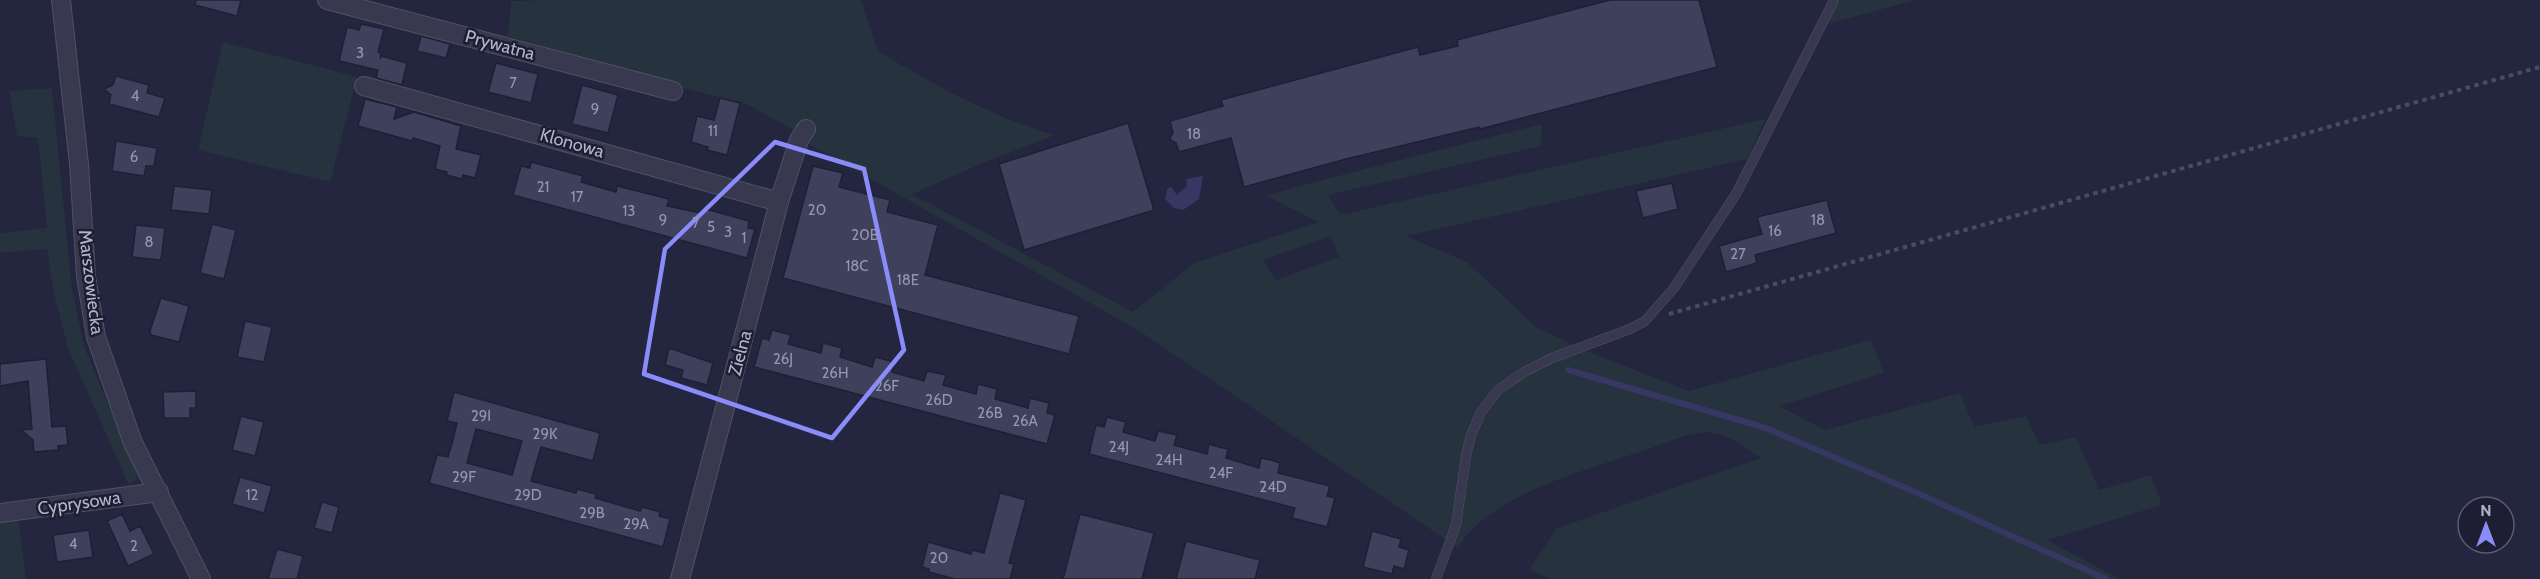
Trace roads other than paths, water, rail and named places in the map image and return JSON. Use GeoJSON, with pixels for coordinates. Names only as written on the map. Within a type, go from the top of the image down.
{"type":"FeatureCollection","features":[{"type":"Feature","properties":{"kind":"street","name":"Marszowiecka"},"geometry":{"type":"LineString","coordinates":[[61,0],[79,164],[86,276],[96,337],[133,443],[201,579]]}},
{"type":"Feature","properties":{"kind":"street","name":"Prywatna"},"geometry":{"type":"LineString","coordinates":[[327,0],[673,91]]}},
{"type":"Feature","properties":{"kind":"street","name":"Klonowa"},"geometry":{"type":"LineString","coordinates":[[364,86],[780,202]]}},
{"type":"Feature","properties":{"kind":"street","name":"Zielna"},"geometry":{"type":"LineString","coordinates":[[680,579],[780,202],[799,140],[806,129]]}},
{"type":"Feature","properties":{"kind":"street","name":"Cyprysowa"},"geometry":{"type":"LineString","coordinates":[[0,513],[159,492]]}},
{"type":"Feature","properties":{"kind":"lane"},"geometry":{"type":"LineString","coordinates":[[1436,579],[1456,525],[1466,456],[1471,435],[1481,412],[1498,390],[1524,372],[1552,358],[1630,329],[1645,321],[1674,288],[1736,194],[1834,0]]}},
{"type":"Feature","properties":{"kind":"water"},"geometry":{"type":"Polygon","coordinates":[[[1203,176],[1199,199],[1183,210],[1174,208],[1165,199],[1167,189],[1171,187],[1177,195],[1187,186],[1186,179],[1203,176]]]}},
{"type":"Feature","properties":{"kind":"waterway"},"geometry":{"type":"LineString","coordinates":[[1568,370],[1766,428],[1913,491],[2106,579]]}}]}
